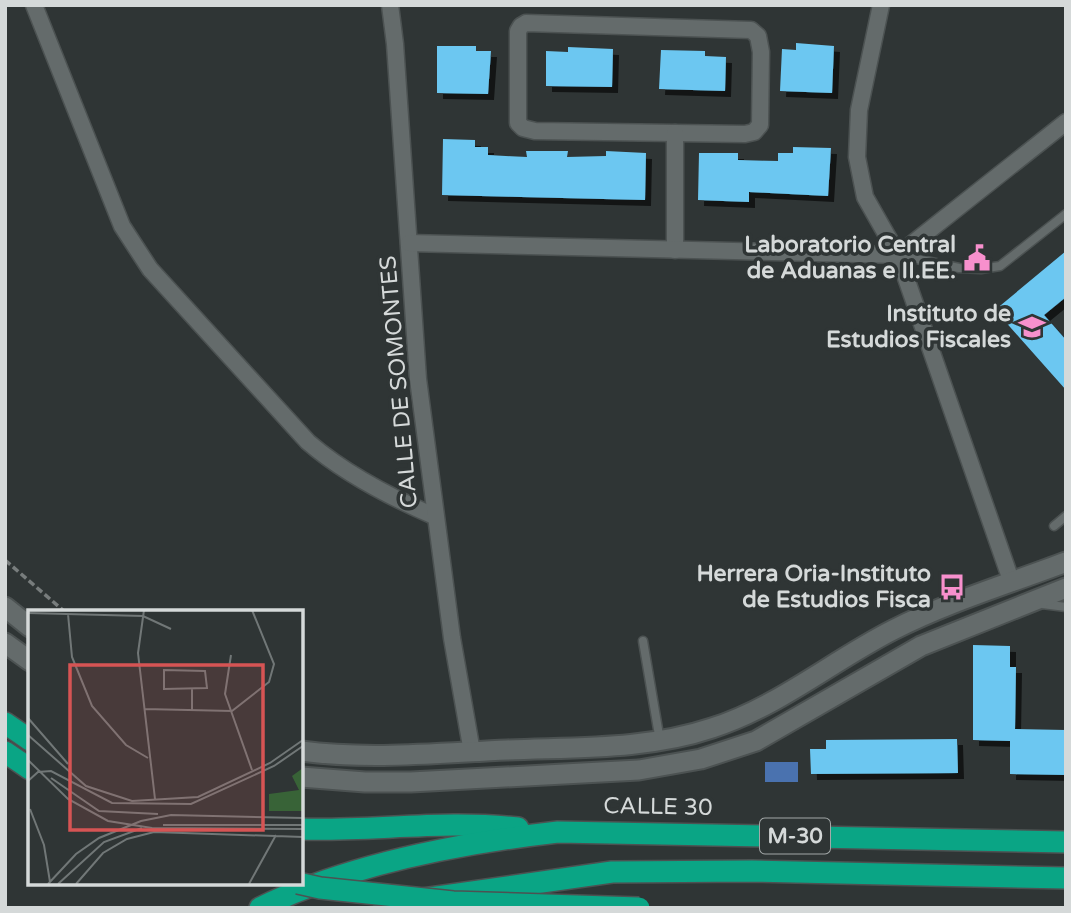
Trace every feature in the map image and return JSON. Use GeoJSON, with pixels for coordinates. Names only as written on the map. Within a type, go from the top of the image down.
{"type":"FeatureCollection","features":[{"type":"Feature","properties":{"kind":"highway"},"geometry":{"type":"LineString","coordinates":[[6,723],[28,739]]}},
{"type":"Feature","properties":{"kind":"highway"},"geometry":{"type":"LineString","coordinates":[[5,752],[28,768]]}},
{"type":"Feature","properties":{"kind":"highway"},"geometry":{"type":"LineString","coordinates":[[303,829],[483,824],[558,832]]}},
{"type":"Feature","properties":{"kind":"highway","name":"CALLE 30"},"geometry":{"type":"LineString","coordinates":[[260,908],[296,890],[391,862],[486,840],[558,832],[1066,842]]}},
{"type":"Feature","properties":{"kind":"highway","name":"M-30"},"geometry":{"type":"LineString","coordinates":[[385,908],[416,900],[612,872],[752,871],[1066,878]]}},
{"type":"Feature","properties":{"kind":"highway"},"geometry":{"type":"LineString","coordinates":[[303,884],[453,902],[639,908]]}},
{"type":"Feature","properties":{"kind":"main road"},"geometry":{"type":"LineString","coordinates":[[303,751],[381,755],[472,752],[660,741],[713,728],[775,701],[894,629],[957,602],[1066,562]]}},
{"type":"Feature","properties":{"kind":"main road"},"geometry":{"type":"LineString","coordinates":[[303,777],[365,782],[425,781],[639,770],[701,759],[756,741],[920,646],[1066,588]]}},
{"type":"Feature","properties":{"kind":"main road"},"geometry":{"type":"LineString","coordinates":[[5,607],[28,625]]}},
{"type":"Feature","properties":{"kind":"main road"},"geometry":{"type":"LineString","coordinates":[[5,643],[28,660]]}},
{"type":"Feature","properties":{"kind":"street"},"geometry":{"type":"LineString","coordinates":[[34,5],[122,226],[150,269],[308,442],[327,458],[395,499],[435,516]]}},
{"type":"Feature","properties":{"kind":"street","name":"CALLE DE SOMONTES"},"geometry":{"type":"LineString","coordinates":[[390,5],[418,379],[452,638],[472,752]]}},
{"type":"Feature","properties":{"kind":"street"},"geometry":{"type":"LineString","coordinates":[[881,5],[859,110],[858,157],[865,197],[898,255],[1012,583]]}},
{"type":"Feature","properties":{"kind":"street"},"geometry":{"type":"LineString","coordinates":[[526,23],[751,30],[758,36],[761,52],[758,129],[745,134],[675,133],[535,131],[523,128],[517,123],[518,32],[521,26],[526,23]]}},
{"type":"Feature","properties":{"kind":"street"},"geometry":{"type":"LineString","coordinates":[[409,243],[898,255],[1066,122]]}},
{"type":"Feature","properties":{"kind":"street"},"geometry":{"type":"LineString","coordinates":[[675,133],[675,250]]}},
{"type":"Feature","properties":{"kind":"lane"},"geometry":{"type":"LineString","coordinates":[[898,255],[959,268],[1000,266],[1066,214]]}},
{"type":"Feature","properties":{"kind":"lane"},"geometry":{"type":"LineString","coordinates":[[1054,526],[1066,516]]}},
{"type":"Feature","properties":{"kind":"lane"},"geometry":{"type":"LineString","coordinates":[[1025,606],[1049,604],[1066,607]]}},
{"type":"Feature","properties":{"kind":"lane"},"geometry":{"type":"LineString","coordinates":[[643,641],[660,741]]}},
{"type":"Feature","properties":{"kind":"path"},"geometry":{"type":"LineString","coordinates":[[5,560],[63,610]]}},
{"type":"Feature","properties":{"kind":"water"},"geometry":{"type":"Polygon","coordinates":[[[765,762],[798,762],[798,782],[765,782],[765,762]]]}},
{"type":"Feature","properties":{"kind":"building"},"geometry":{"type":"Polygon","coordinates":[[[796,43],[834,46],[832,93],[780,91],[782,49],[796,50],[796,43]]]}},
{"type":"Feature","properties":{"kind":"building"},"geometry":{"type":"Polygon","coordinates":[[[437,46],[476,46],[476,51],[491,51],[488,94],[437,93],[437,46]]]}},
{"type":"Feature","properties":{"kind":"building"},"geometry":{"type":"Polygon","coordinates":[[[568,47],[613,49],[612,87],[546,86],[546,51],[568,52],[568,47]]]}},
{"type":"Feature","properties":{"kind":"building"},"geometry":{"type":"Polygon","coordinates":[[[661,50],[705,51],[705,56],[726,57],[725,91],[659,89],[661,50]]]}},
{"type":"Feature","properties":{"kind":"building"},"geometry":{"type":"Polygon","coordinates":[[[443,139],[475,140],[475,147],[488,147],[488,155],[527,157],[526,151],[568,151],[567,157],[606,156],[606,151],[646,153],[645,200],[442,195],[443,139]]]}},
{"type":"Feature","properties":{"kind":"building"},"geometry":{"type":"Polygon","coordinates":[[[793,147],[831,148],[828,196],[749,192],[749,202],[698,200],[699,153],[738,153],[738,160],[778,161],[778,153],[793,153],[793,147]]]}},
{"type":"Feature","properties":{"kind":"building","name":"Instituto de Estudios Fiscales"},"geometry":{"type":"Polygon","coordinates":[[[1066,251],[1066,297],[1044,315],[1066,340],[1066,390],[995,310],[1066,251]]]}},
{"type":"Feature","properties":{"kind":"building"},"geometry":{"type":"Polygon","coordinates":[[[973,645],[1010,646],[1010,667],[1016,667],[1015,729],[1066,730],[1066,775],[1010,774],[1010,741],[973,740],[973,645]]]}},
{"type":"Feature","properties":{"kind":"building"},"geometry":{"type":"Polygon","coordinates":[[[957,739],[958,773],[811,774],[810,749],[826,749],[826,740],[957,739]]]}},
{"type":"Feature","properties":{"kind":"place","name":"Laboratorio Central de Aduanas e II.EE."},"geometry":{"type":"Point","coordinates":[977,258]}},
{"type":"Feature","properties":{"kind":"place","name":"Instituto de Estudios Fiscales"},"geometry":{"type":"Point","coordinates":[1032,327]}},
{"type":"Feature","properties":{"kind":"place","name":"Herrera Oria-Instituto de Estudios Fisca"},"geometry":{"type":"Point","coordinates":[952,587]}}]}
